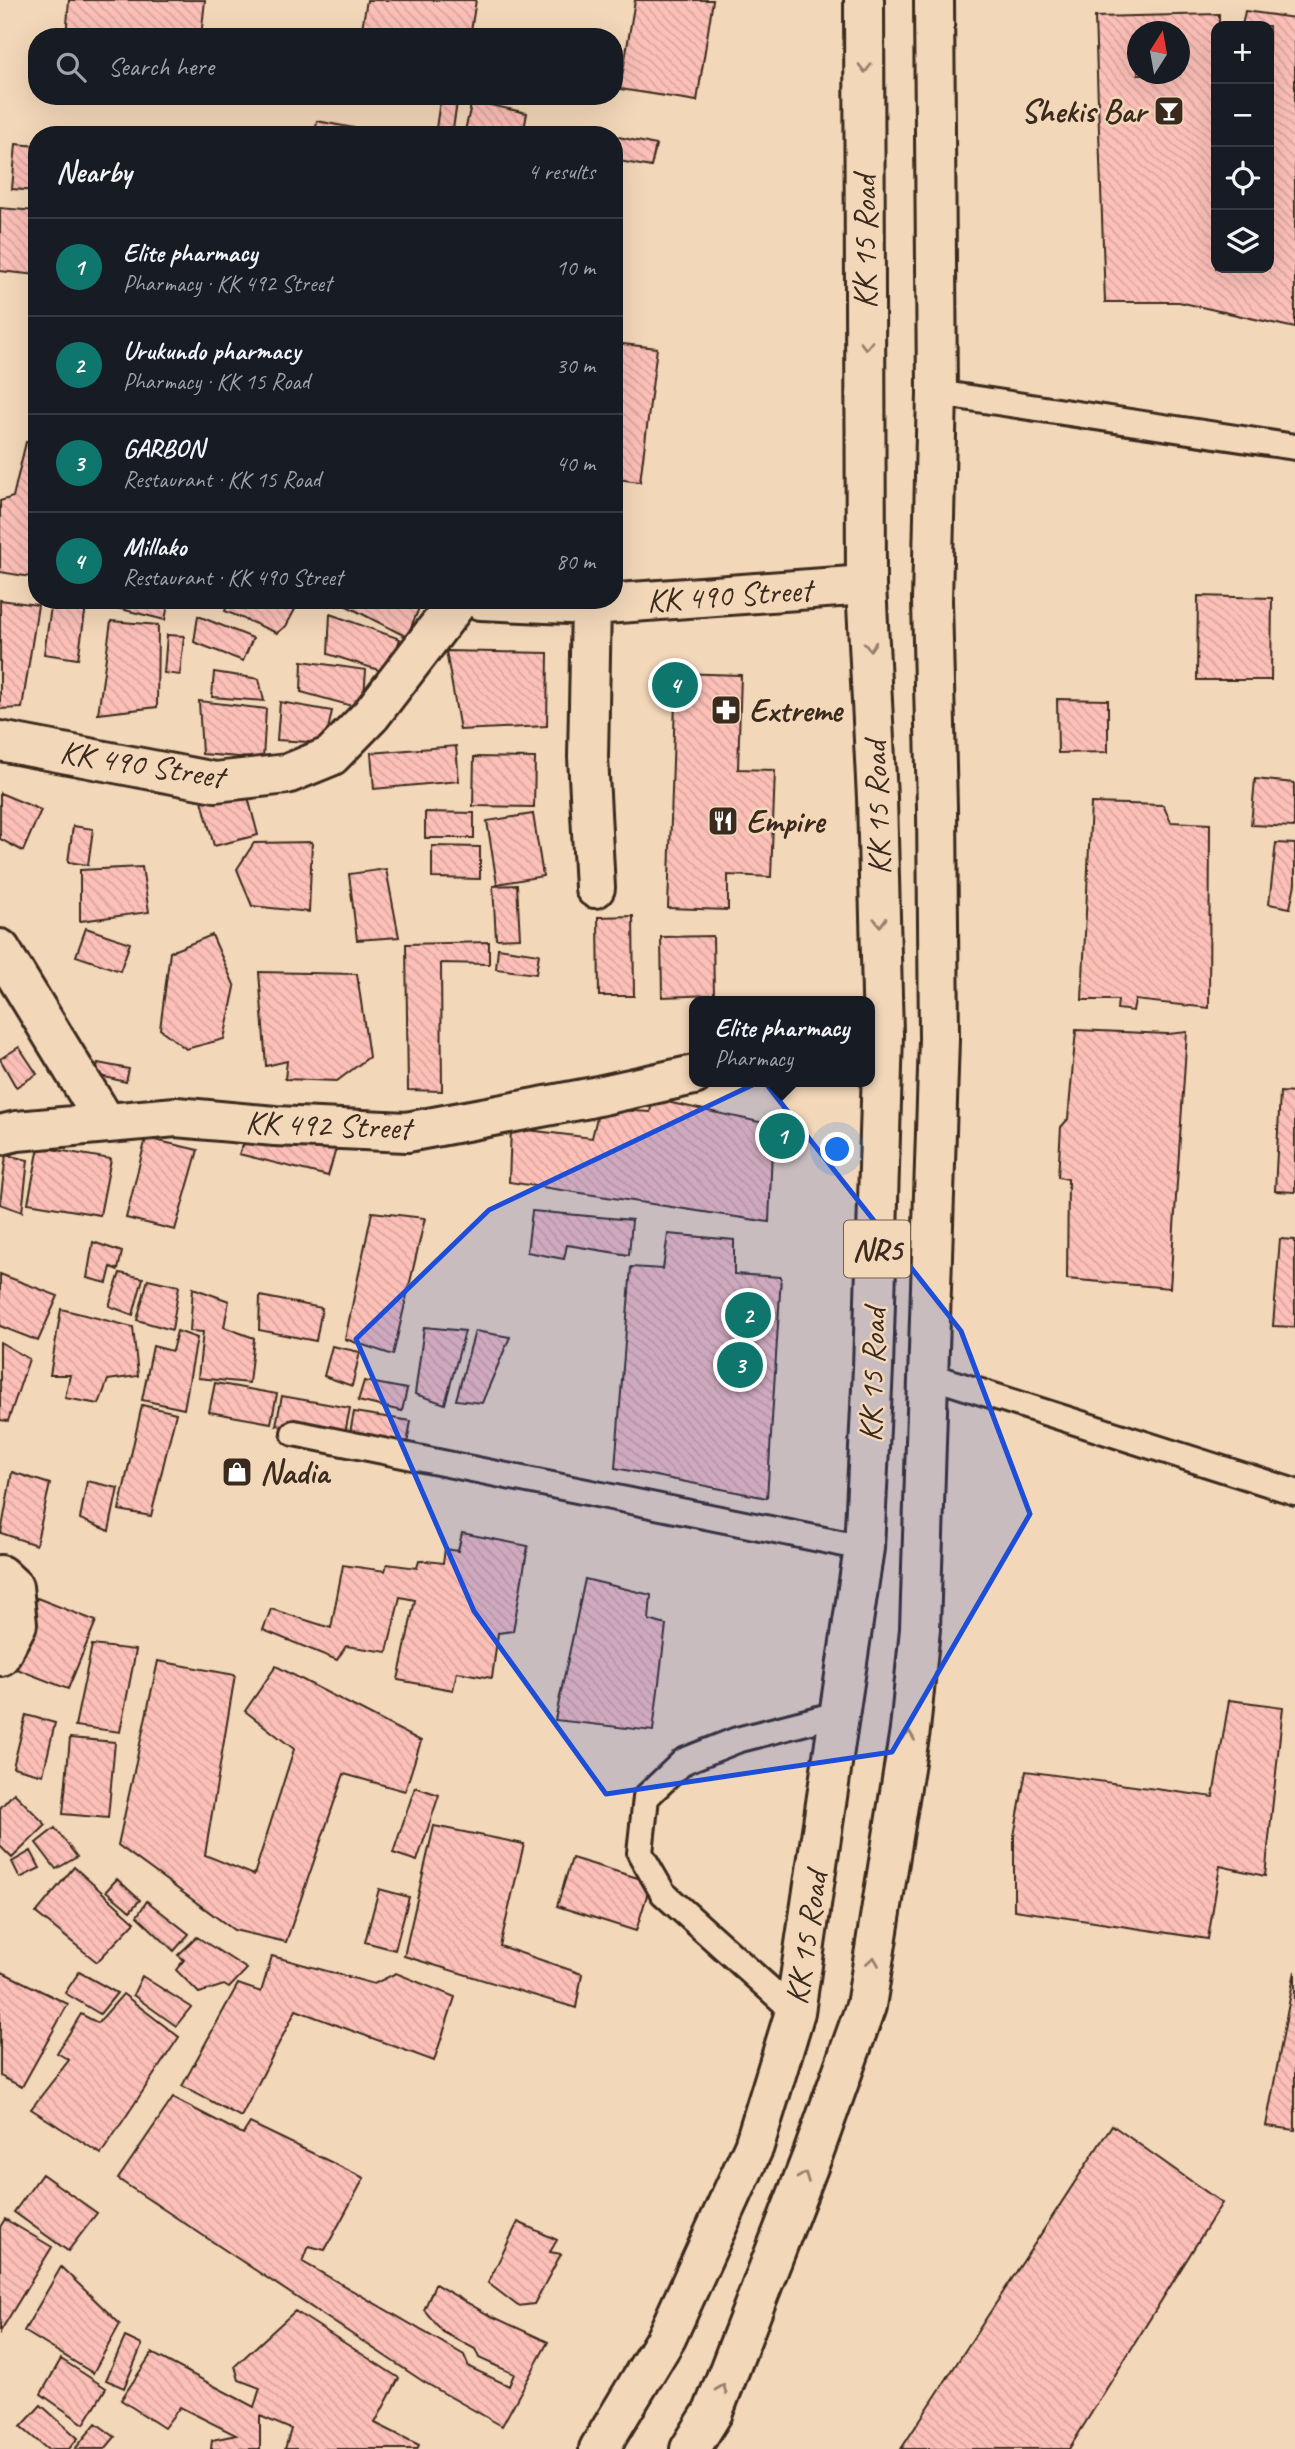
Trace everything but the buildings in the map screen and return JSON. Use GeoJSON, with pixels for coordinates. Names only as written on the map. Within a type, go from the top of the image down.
{"type":"FeatureCollection","features":[{"type":"Feature","properties":{"kind":"main road","name":"KK 15 Road"},"geometry":{"type":"LineString","coordinates":[[598,2449],[666,2338],[748,2158],[795,2012],[864,1548],[873,1368],[877,798],[866,585],[864,0]]}},
{"type":"Feature","properties":{"kind":"main road","name":"KK 15 Road"},"geometry":{"type":"LineString","coordinates":[[690,2449],[713,2412],[813,2154],[866,2006],[910,1730],[920,1629],[939,1039],[932,601],[937,393],[934,0]]}},
{"type":"Feature","properties":{"kind":"main road","name":"KK 490 Street"},"geometry":{"type":"LineString","coordinates":[[623,603],[866,585]]}},
{"type":"Feature","properties":{"kind":"main road","name":"KK 490 Street"},"geometry":{"type":"LineString","coordinates":[[0,741],[215,782],[287,774],[331,756],[371,715],[452,609]]}},
{"type":"Feature","properties":{"kind":"main road"},"geometry":{"type":"LineString","coordinates":[[591,609],[588,757],[595,888]]}},
{"type":"Feature","properties":{"kind":"main road"},"geometry":{"type":"LineString","coordinates":[[0,949],[106,1123]]}},
{"type":"Feature","properties":{"kind":"main road","name":"KK 492 Street"},"geometry":{"type":"LineString","coordinates":[[0,1135],[16,1131],[176,1116],[275,1126],[407,1132],[689,1076]]}},
{"type":"Feature","properties":{"kind":"main road"},"geometry":{"type":"LineString","coordinates":[[0,1575],[13,1587],[18,1624],[0,1656]]}},
{"type":"Feature","properties":{"kind":"lane"},"geometry":{"type":"LineString","coordinates":[[937,393],[1295,447]]}},
{"type":"Feature","properties":{"kind":"lane"},"geometry":{"type":"LineString","coordinates":[[928,1375],[1295,1492]]}},
{"type":"Feature","properties":{"kind":"lane"},"geometry":{"type":"LineString","coordinates":[[294,1433],[864,1548]]}},
{"type":"Feature","properties":{"kind":"lane"},"geometry":{"type":"LineString","coordinates":[[795,2012],[663,1893],[640,1853],[646,1797],[684,1761],[737,1740],[841,1713]]}},
{"type":"Feature","properties":{"kind":"highlighted area"},"geometry":{"type":"Polygon","coordinates":[[[763,1080],[961,1331],[1030,1514],[892,1752],[606,1794],[474,1611],[356,1339],[489,1210],[763,1080]]]}},
{"type":"Feature","properties":{"kind":"place","name":"Shekis Bar"},"geometry":{"type":"Point","coordinates":[1169,111]}},
{"type":"Feature","properties":{"kind":"place","name":"Millako"},"geometry":{"type":"Point","coordinates":[675,685]}},
{"type":"Feature","properties":{"kind":"place","name":"Extreme"},"geometry":{"type":"Point","coordinates":[726,710]}},
{"type":"Feature","properties":{"kind":"place","name":"Empire"},"geometry":{"type":"Point","coordinates":[723,821]}},
{"type":"Feature","properties":{"kind":"place","name":"Elite pharmacy"},"geometry":{"type":"Point","coordinates":[782,1136]}},
{"type":"Feature","properties":{"kind":"place","name":"Urukundo pharmacy"},"geometry":{"type":"Point","coordinates":[748,1315]}},
{"type":"Feature","properties":{"kind":"place","name":"GARBON"},"geometry":{"type":"Point","coordinates":[740,1365]}},
{"type":"Feature","properties":{"kind":"place","name":"Nadia"},"geometry":{"type":"Point","coordinates":[237,1472]}}]}
